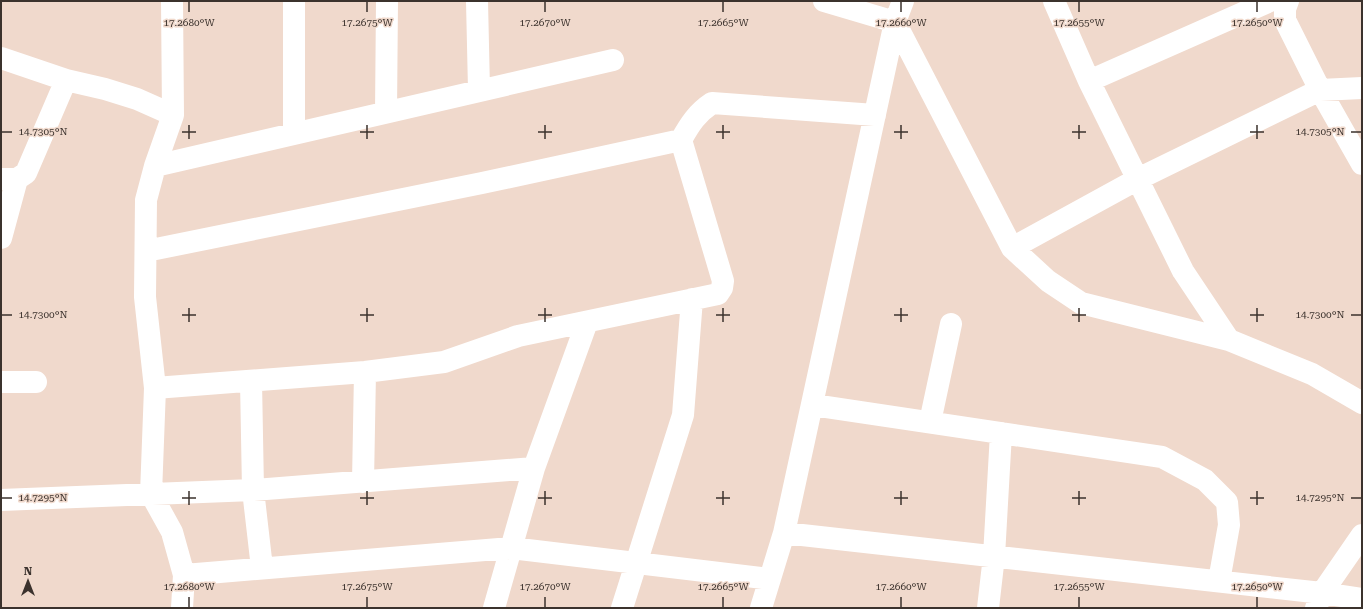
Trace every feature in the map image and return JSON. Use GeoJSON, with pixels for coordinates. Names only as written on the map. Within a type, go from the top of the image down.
{"type":"FeatureCollection","features":[{"type":"Feature","properties":{"kind":"street"},"geometry":{"type":"LineString","coordinates":[[172,1],[173,115],[155,166],[146,200],[145,297],[155,388],[151,494],[172,532],[184,575],[182,608]]}},
{"type":"Feature","properties":{"kind":"street"},"geometry":{"type":"LineString","coordinates":[[294,1],[294,133]]}},
{"type":"Feature","properties":{"kind":"street"},"geometry":{"type":"LineString","coordinates":[[386,112],[387,1]]}},
{"type":"Feature","properties":{"kind":"street"},"geometry":{"type":"LineString","coordinates":[[477,1],[479,90]]}},
{"type":"Feature","properties":{"kind":"street"},"geometry":{"type":"LineString","coordinates":[[824,1],[902,7]]}},
{"type":"Feature","properties":{"kind":"street"},"geometry":{"type":"LineString","coordinates":[[1054,1],[1089,81],[1183,270],[1229,340]]}},
{"type":"Feature","properties":{"kind":"street"},"geometry":{"type":"LineString","coordinates":[[1089,81],[1270,1]]}},
{"type":"Feature","properties":{"kind":"street"},"geometry":{"type":"LineString","coordinates":[[1288,1],[1285,9],[1285,20],[1320,90],[1362,164]]}},
{"type":"Feature","properties":{"kind":"street"},"geometry":{"type":"LineString","coordinates":[[761,608],[784,533],[875,115],[902,7]]}},
{"type":"Feature","properties":{"kind":"street"},"geometry":{"type":"LineString","coordinates":[[902,7],[1012,248],[1048,281],[1081,303],[1229,340],[1312,374],[1362,403]]}},
{"type":"Feature","properties":{"kind":"street"},"geometry":{"type":"LineString","coordinates":[[1,58],[66,80],[105,89],[130,97],[173,115]]}},
{"type":"Feature","properties":{"kind":"street"},"geometry":{"type":"LineString","coordinates":[[155,166],[613,60]]}},
{"type":"Feature","properties":{"kind":"street"},"geometry":{"type":"LineString","coordinates":[[1,238],[9,179],[26,173],[66,80]]}},
{"type":"Feature","properties":{"kind":"street"},"geometry":{"type":"LineString","coordinates":[[1012,248],[1138,179],[1320,90],[1362,88]]}},
{"type":"Feature","properties":{"kind":"street"},"geometry":{"type":"LineString","coordinates":[[155,388],[364,372],[444,362],[518,336],[718,294],[722,288],[722,281],[681,140],[691,122],[701,110],[712,102],[875,115]]}},
{"type":"Feature","properties":{"kind":"street"},"geometry":{"type":"LineString","coordinates":[[146,251],[482,183],[681,140]]}},
{"type":"Feature","properties":{"kind":"street"},"geometry":{"type":"LineString","coordinates":[[622,608],[683,416],[692,299]]}},
{"type":"Feature","properties":{"kind":"street"},"geometry":{"type":"LineString","coordinates":[[494,608],[534,468],[587,322]]}},
{"type":"Feature","properties":{"kind":"street"},"geometry":{"type":"LineString","coordinates":[[930,422],[951,324]]}},
{"type":"Feature","properties":{"kind":"street"},"geometry":{"type":"LineString","coordinates":[[363,482],[364,372]]}},
{"type":"Feature","properties":{"kind":"street"},"geometry":{"type":"LineString","coordinates":[[250,381],[253,490],[262,568]]}},
{"type":"Feature","properties":{"kind":"street"},"geometry":{"type":"LineString","coordinates":[[1,382],[36,382]]}},
{"type":"Feature","properties":{"kind":"street"},"geometry":{"type":"LineString","coordinates":[[813,405],[1162,457],[1205,480],[1227,502],[1229,525],[1219,581]]}},
{"type":"Feature","properties":{"kind":"street"},"geometry":{"type":"LineString","coordinates":[[988,608],[994,556],[1002,433]]}},
{"type":"Feature","properties":{"kind":"street"},"geometry":{"type":"LineString","coordinates":[[1,500],[253,490],[534,468]]}},
{"type":"Feature","properties":{"kind":"street"},"geometry":{"type":"LineString","coordinates":[[784,533],[1219,581],[1319,600],[1362,599]]}},
{"type":"Feature","properties":{"kind":"street"},"geometry":{"type":"LineString","coordinates":[[1319,600],[1362,535]]}},
{"type":"Feature","properties":{"kind":"street"},"geometry":{"type":"LineString","coordinates":[[184,575],[511,548],[770,579]]}}]}
